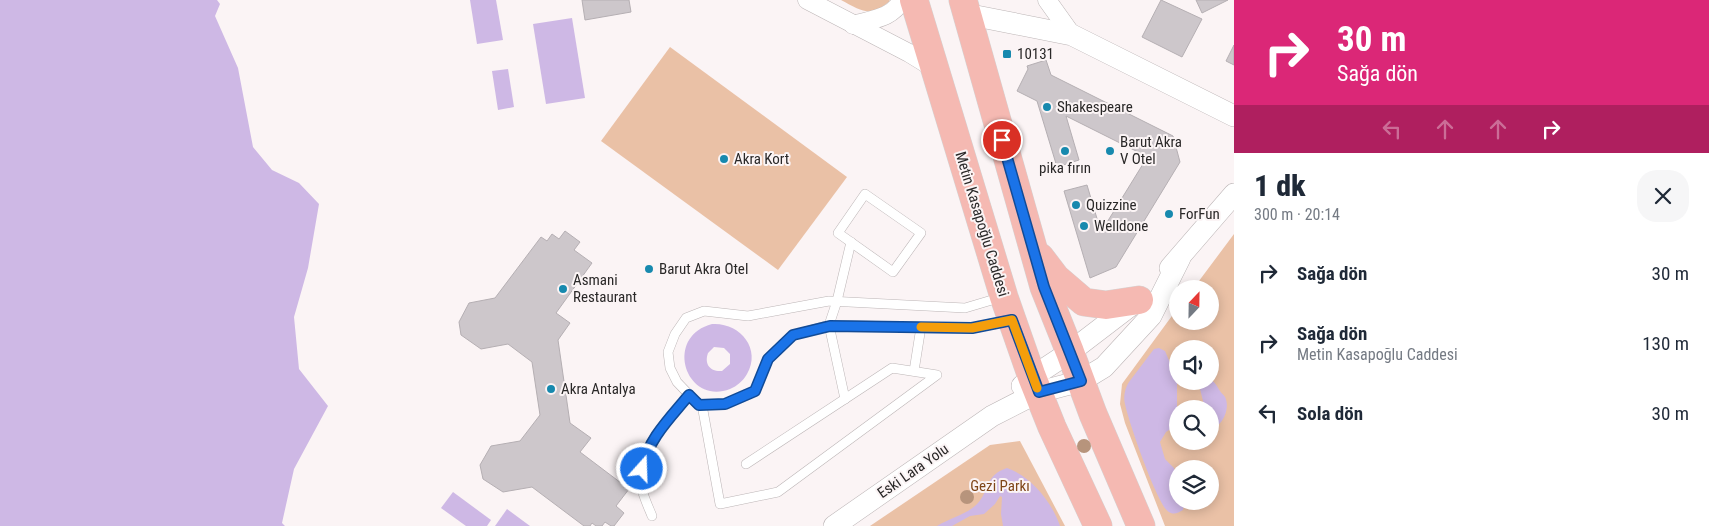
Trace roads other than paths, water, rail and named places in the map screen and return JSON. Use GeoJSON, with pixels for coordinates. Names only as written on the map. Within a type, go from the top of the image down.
{"type":"FeatureCollection","features":[{"type":"Feature","properties":{"kind":"main road","name":"Metin Kasapoğlu Caddesi"},"geometry":{"type":"LineString","coordinates":[[914,0],[1008,308],[1052,427],[1098,526]]}},
{"type":"Feature","properties":{"kind":"main road"},"geometry":{"type":"LineString","coordinates":[[965,7],[1044,287],[1093,414],[1141,526]]}},
{"type":"Feature","properties":{"kind":"main road"},"geometry":{"type":"LineString","coordinates":[[1033,248],[1056,278],[1084,302],[1106,305],[1139,300]]}},
{"type":"Feature","properties":{"kind":"street"},"geometry":{"type":"LineString","coordinates":[[807,0],[909,53],[934,69]]}},
{"type":"Feature","properties":{"kind":"street"},"geometry":{"type":"LineString","coordinates":[[853,25],[890,14],[897,9],[902,0]]}},
{"type":"Feature","properties":{"kind":"street"},"geometry":{"type":"LineString","coordinates":[[1047,0],[1072,35]]}},
{"type":"Feature","properties":{"kind":"street"},"geometry":{"type":"LineString","coordinates":[[965,7],[1072,35],[1234,116]]}},
{"type":"Feature","properties":{"kind":"street"},"geometry":{"type":"LineString","coordinates":[[1035,384],[1081,381],[1104,367],[1151,316],[1180,258],[1234,194]]}},
{"type":"Feature","properties":{"kind":"street","name":"Eski Lara Yolu"},"geometry":{"type":"LineString","coordinates":[[834,526],[1035,384],[1070,352],[1139,300],[1180,258]]}},
{"type":"Feature","properties":{"kind":"lane"},"geometry":{"type":"LineString","coordinates":[[865,194],[921,233],[893,272],[851,242],[838,233],[865,194]]}},
{"type":"Feature","properties":{"kind":"lane"},"geometry":{"type":"LineString","coordinates":[[845,399],[830,326],[851,242]]}},
{"type":"Feature","properties":{"kind":"lane"},"geometry":{"type":"LineString","coordinates":[[829,301],[965,308],[1008,308],[972,328],[830,326],[793,335],[768,359],[755,391],[725,404],[699,405],[676,382],[670,368],[668,352],[675,334],[686,318],[704,310],[748,316],[829,301]]}},
{"type":"Feature","properties":{"kind":"lane"},"geometry":{"type":"LineString","coordinates":[[914,371],[921,327]]}},
{"type":"Feature","properties":{"kind":"lane"},"geometry":{"type":"LineString","coordinates":[[702,405],[720,504],[778,492],[937,375],[892,368],[746,464]]}},
{"type":"Feature","properties":{"kind":"lane"},"geometry":{"type":"LineString","coordinates":[[652,516],[639,480],[644,458],[654,437],[689,395]]}},
{"type":"Feature","properties":{"kind":"place","name":"10131"},"geometry":{"type":"Point","coordinates":[1007,54]}},
{"type":"Feature","properties":{"kind":"place","name":"Shakespeare"},"geometry":{"type":"Point","coordinates":[1047,107]}},
{"type":"Feature","properties":{"kind":"place","name":"pika fırın"},"geometry":{"type":"Point","coordinates":[1065,151]}},
{"type":"Feature","properties":{"kind":"place","name":"Barut Akra V Otel"},"geometry":{"type":"Point","coordinates":[1110,151]}},
{"type":"Feature","properties":{"kind":"place","name":"Akra Kort"},"geometry":{"type":"Point","coordinates":[724,159]}},
{"type":"Feature","properties":{"kind":"place","name":"Quizzine"},"geometry":{"type":"Point","coordinates":[1076,205]}},
{"type":"Feature","properties":{"kind":"place","name":"ForFun"},"geometry":{"type":"Point","coordinates":[1169,214]}},
{"type":"Feature","properties":{"kind":"place","name":"Welldone"},"geometry":{"type":"Point","coordinates":[1084,226]}},
{"type":"Feature","properties":{"kind":"place","name":"Barut Akra Otel"},"geometry":{"type":"Point","coordinates":[649,269]}},
{"type":"Feature","properties":{"kind":"place","name":"Asmani Restaurant"},"geometry":{"type":"Point","coordinates":[563,289]}},
{"type":"Feature","properties":{"kind":"place","name":"Akra Antalya"},"geometry":{"type":"Point","coordinates":[551,389]}},
{"type":"Feature","properties":{"kind":"park label","name":"Gezi Parkı"},"geometry":{"type":"Point","coordinates":[1000,486]}}]}
